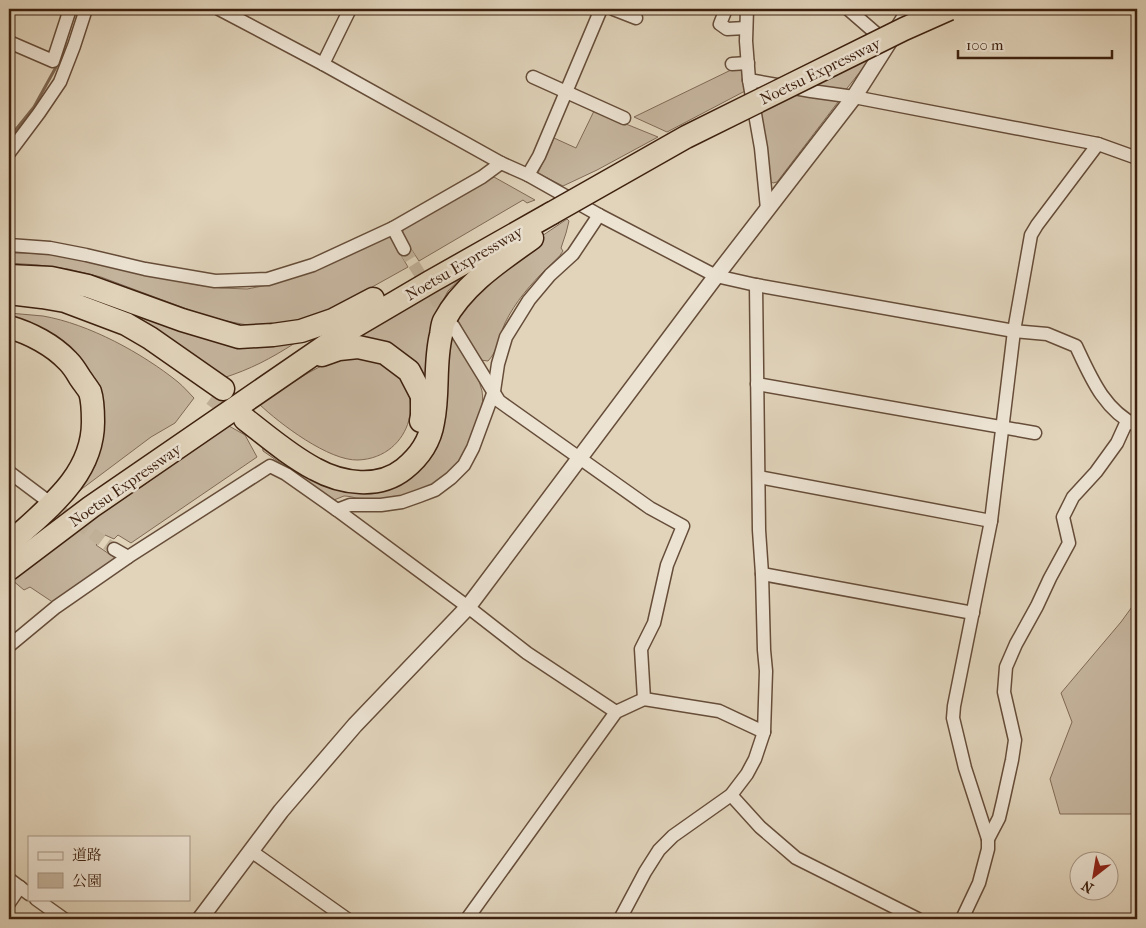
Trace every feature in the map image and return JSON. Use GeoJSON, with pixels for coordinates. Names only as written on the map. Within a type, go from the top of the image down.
{"type":"FeatureCollection","features":[{"type":"Feature","properties":{"kind":"highway","name":"Noetsu Expressway"},"geometry":{"type":"LineString","coordinates":[[9,569],[91,507],[389,291],[550,212],[649,146],[856,42],[930,9]]}},
{"type":"Feature","properties":{"kind":"highway","name":"Noetsu Expressway"},"geometry":{"type":"LineString","coordinates":[[9,555],[68,509],[233,404],[299,365],[350,329],[550,212],[686,137],[904,29],[949,9]]}},
{"type":"Feature","properties":{"kind":"highway"},"geometry":{"type":"LineString","coordinates":[[9,293],[65,301],[126,324],[150,338],[298,458],[316,470],[358,483],[378,482],[397,475],[414,460],[430,437],[434,421],[437,350],[443,322],[457,300],[480,278],[509,255],[550,212]]}},
{"type":"Feature","properties":{"kind":"highway"},"geometry":{"type":"LineString","coordinates":[[9,276],[52,278],[88,286],[173,317],[239,337],[273,336],[302,331],[333,320],[389,291]]}},
{"type":"Feature","properties":{"kind":"highway"},"geometry":{"type":"LineString","coordinates":[[9,304],[60,311],[100,325],[142,347],[315,455],[332,463],[348,468],[370,468],[386,464],[402,455],[415,438],[422,416],[422,396],[409,371],[385,353],[358,347],[340,349],[320,355],[299,365]]}},
{"type":"Feature","properties":{"kind":"highway"},"geometry":{"type":"LineString","coordinates":[[9,327],[49,345],[69,361],[90,393],[93,432],[89,450],[81,468],[70,485],[59,498],[9,544]]}},
{"type":"Feature","properties":{"kind":"street"},"geometry":{"type":"LineString","coordinates":[[9,42],[53,61],[70,9]]}},
{"type":"Feature","properties":{"kind":"street"},"geometry":{"type":"LineString","coordinates":[[9,153],[60,82],[86,9]]}},
{"type":"Feature","properties":{"kind":"street"},"geometry":{"type":"LineString","coordinates":[[219,9],[599,215],[716,276],[756,285],[1014,331],[1047,334],[1076,346],[1104,400],[1132,423],[1096,472],[1073,497],[1063,517],[1069,543],[1016,644],[1006,668],[1004,692],[1015,740],[1004,801],[999,818],[988,839]]}},
{"type":"Feature","properties":{"kind":"street"},"geometry":{"type":"LineString","coordinates":[[323,64],[350,9]]}},
{"type":"Feature","properties":{"kind":"street"},"geometry":{"type":"LineString","coordinates":[[528,175],[539,156],[601,9]]}},
{"type":"Feature","properties":{"kind":"street"},"geometry":{"type":"LineString","coordinates":[[613,9],[636,18]]}},
{"type":"Feature","properties":{"kind":"street"},"geometry":{"type":"LineString","coordinates":[[726,9],[720,24],[727,29],[746,28]]}},
{"type":"Feature","properties":{"kind":"street"},"geometry":{"type":"LineString","coordinates":[[747,9],[746,41],[749,80],[761,148],[767,209]]}},
{"type":"Feature","properties":{"kind":"street"},"geometry":{"type":"LineString","coordinates":[[848,9],[888,44]]}},
{"type":"Feature","properties":{"kind":"street"},"geometry":{"type":"LineString","coordinates":[[200,919],[281,811],[355,725],[468,607],[716,276],[854,97],[910,9]]}},
{"type":"Feature","properties":{"kind":"street"},"geometry":{"type":"LineString","coordinates":[[732,64],[748,63]]}},
{"type":"Feature","properties":{"kind":"street"},"geometry":{"type":"LineString","coordinates":[[532,77],[624,118]]}},
{"type":"Feature","properties":{"kind":"street"},"geometry":{"type":"LineString","coordinates":[[749,80],[854,97],[1098,144],[1137,158]]}},
{"type":"Feature","properties":{"kind":"street"},"geometry":{"type":"LineString","coordinates":[[962,919],[979,883],[988,849],[988,839],[965,768],[953,718],[954,706],[991,522],[1014,331],[1031,235],[1098,144]]}},
{"type":"Feature","properties":{"kind":"street"},"geometry":{"type":"LineString","coordinates":[[9,245],[50,248],[86,254],[145,269],[215,281],[268,279],[313,265],[393,228],[482,177],[501,162]]}},
{"type":"Feature","properties":{"kind":"street"},"geometry":{"type":"LineString","coordinates":[[337,510],[350,505],[381,505],[402,502],[435,490],[464,465],[474,448],[494,391],[498,364],[506,337],[528,300],[550,275],[573,254],[599,215]]}},
{"type":"Feature","properties":{"kind":"street"},"geometry":{"type":"LineString","coordinates":[[393,228],[404,248]]}},
{"type":"Feature","properties":{"kind":"street"},"geometry":{"type":"LineString","coordinates":[[620,919],[659,850],[673,836],[731,795],[756,759],[764,732],[766,671],[760,530],[756,285]]}},
{"type":"Feature","properties":{"kind":"street"},"geometry":{"type":"LineString","coordinates":[[453,326],[499,401],[650,508],[684,526],[667,565],[654,623],[640,649],[644,699]]}},
{"type":"Feature","properties":{"kind":"street"},"geometry":{"type":"LineString","coordinates":[[757,384],[1035,433]]}},
{"type":"Feature","properties":{"kind":"street"},"geometry":{"type":"LineString","coordinates":[[9,646],[56,607],[128,557],[270,466],[286,474],[337,510],[527,652],[616,712]]}},
{"type":"Feature","properties":{"kind":"street"},"geometry":{"type":"LineString","coordinates":[[9,472],[44,499]]}},
{"type":"Feature","properties":{"kind":"street"},"geometry":{"type":"LineString","coordinates":[[759,477],[991,522]]}},
{"type":"Feature","properties":{"kind":"street"},"geometry":{"type":"LineString","coordinates":[[114,549],[128,557]]}},
{"type":"Feature","properties":{"kind":"street"},"geometry":{"type":"LineString","coordinates":[[762,574],[973,613]]}},
{"type":"Feature","properties":{"kind":"street"},"geometry":{"type":"LineString","coordinates":[[467,919],[616,712],[644,699],[720,711],[764,732]]}},
{"type":"Feature","properties":{"kind":"street"},"geometry":{"type":"LineString","coordinates":[[731,795],[760,827],[796,858],[918,919]]}},
{"type":"Feature","properties":{"kind":"street"},"geometry":{"type":"LineString","coordinates":[[250,851],[347,919]]}},
{"type":"Feature","properties":{"kind":"street"},"geometry":{"type":"LineString","coordinates":[[9,879],[24,891],[9,903]]}},
{"type":"Feature","properties":{"kind":"street"},"geometry":{"type":"LineString","coordinates":[[37,900],[64,919]]}},
{"type":"Feature","properties":{"kind":"green space"},"geometry":{"type":"Polygon","coordinates":[[[877,49],[844,92],[801,85],[877,49]]]}},
{"type":"Feature","properties":{"kind":"green space"},"geometry":{"type":"Polygon","coordinates":[[[733,69],[741,69],[745,91],[667,132],[634,117],[733,69]]]}},
{"type":"Feature","properties":{"kind":"green space"},"geometry":{"type":"Polygon","coordinates":[[[791,90],[837,98],[838,102],[777,182],[773,183],[770,181],[758,107],[791,90]]]}},
{"type":"Feature","properties":{"kind":"green space"},"geometry":{"type":"Polygon","coordinates":[[[594,111],[658,137],[563,186],[538,173],[554,138],[576,148],[594,111]]]}},
{"type":"Feature","properties":{"kind":"green space"},"geometry":{"type":"Polygon","coordinates":[[[494,177],[535,200],[527,203],[523,200],[419,261],[402,235],[404,226],[494,177]]]}},
{"type":"Feature","properties":{"kind":"green space"},"geometry":{"type":"Polygon","coordinates":[[[567,219],[569,221],[561,248],[563,251],[518,301],[505,323],[496,348],[488,361],[480,360],[455,315],[536,240],[567,219]]]}},
{"type":"Feature","properties":{"kind":"green space"},"geometry":{"type":"Polygon","coordinates":[[[382,236],[391,238],[408,267],[338,306],[313,317],[266,326],[247,325],[211,318],[101,277],[68,269],[9,263],[9,253],[55,255],[83,259],[142,274],[198,285],[247,289],[268,285],[382,236]]]}},
{"type":"Feature","properties":{"kind":"green space"},"geometry":{"type":"Polygon","coordinates":[[[466,272],[448,291],[437,312],[428,394],[355,337],[466,272]]]}},
{"type":"Feature","properties":{"kind":"green space"},"geometry":{"type":"Polygon","coordinates":[[[58,286],[234,343],[268,347],[295,343],[260,363],[223,378],[58,286]]]}},
{"type":"Feature","properties":{"kind":"green space"},"geometry":{"type":"Polygon","coordinates":[[[9,313],[43,316],[61,320],[114,341],[132,350],[164,371],[194,398],[175,423],[151,437],[79,491],[92,469],[100,443],[59,339],[37,326],[9,315],[9,313]]]}},
{"type":"Feature","properties":{"kind":"green space"},"geometry":{"type":"Polygon","coordinates":[[[449,331],[468,359],[480,383],[482,401],[481,414],[471,440],[456,464],[440,481],[419,491],[398,497],[371,499],[344,496],[334,500],[263,451],[262,443],[320,480],[420,463],[449,331]]]}},
{"type":"Feature","properties":{"kind":"green space"},"geometry":{"type":"Polygon","coordinates":[[[349,358],[371,359],[383,363],[398,375],[407,389],[410,405],[409,420],[402,435],[391,448],[377,456],[358,460],[346,459],[319,448],[292,431],[259,404],[327,363],[349,358]]]}},
{"type":"Feature","properties":{"kind":"green space"},"geometry":{"type":"Polygon","coordinates":[[[229,426],[245,435],[257,457],[131,543],[118,535],[114,539],[105,535],[96,545],[115,558],[54,603],[30,587],[24,590],[12,580],[85,523],[229,426]]]}},
{"type":"Feature","properties":{"kind":"green space"},"geometry":{"type":"Polygon","coordinates":[[[1137,600],[1137,814],[1060,814],[1050,779],[1072,722],[1061,693],[1121,622],[1137,600]]]}},
{"type":"Feature","properties":{"kind":"waterway"},"geometry":{"type":"LineString","coordinates":[[9,138],[34,107],[61,58],[66,40]]}},
{"type":"Feature","properties":{"kind":"tunnel"},"geometry":{"type":"LineString","coordinates":[[404,249],[449,320]]}},
{"type":"Feature","properties":{"kind":"tunnel"},"geometry":{"type":"LineString","coordinates":[[213,395],[245,419]]}},
{"type":"Feature","properties":{"kind":"tunnel"},"geometry":{"type":"LineString","coordinates":[[48,502],[114,549]]}}]}
